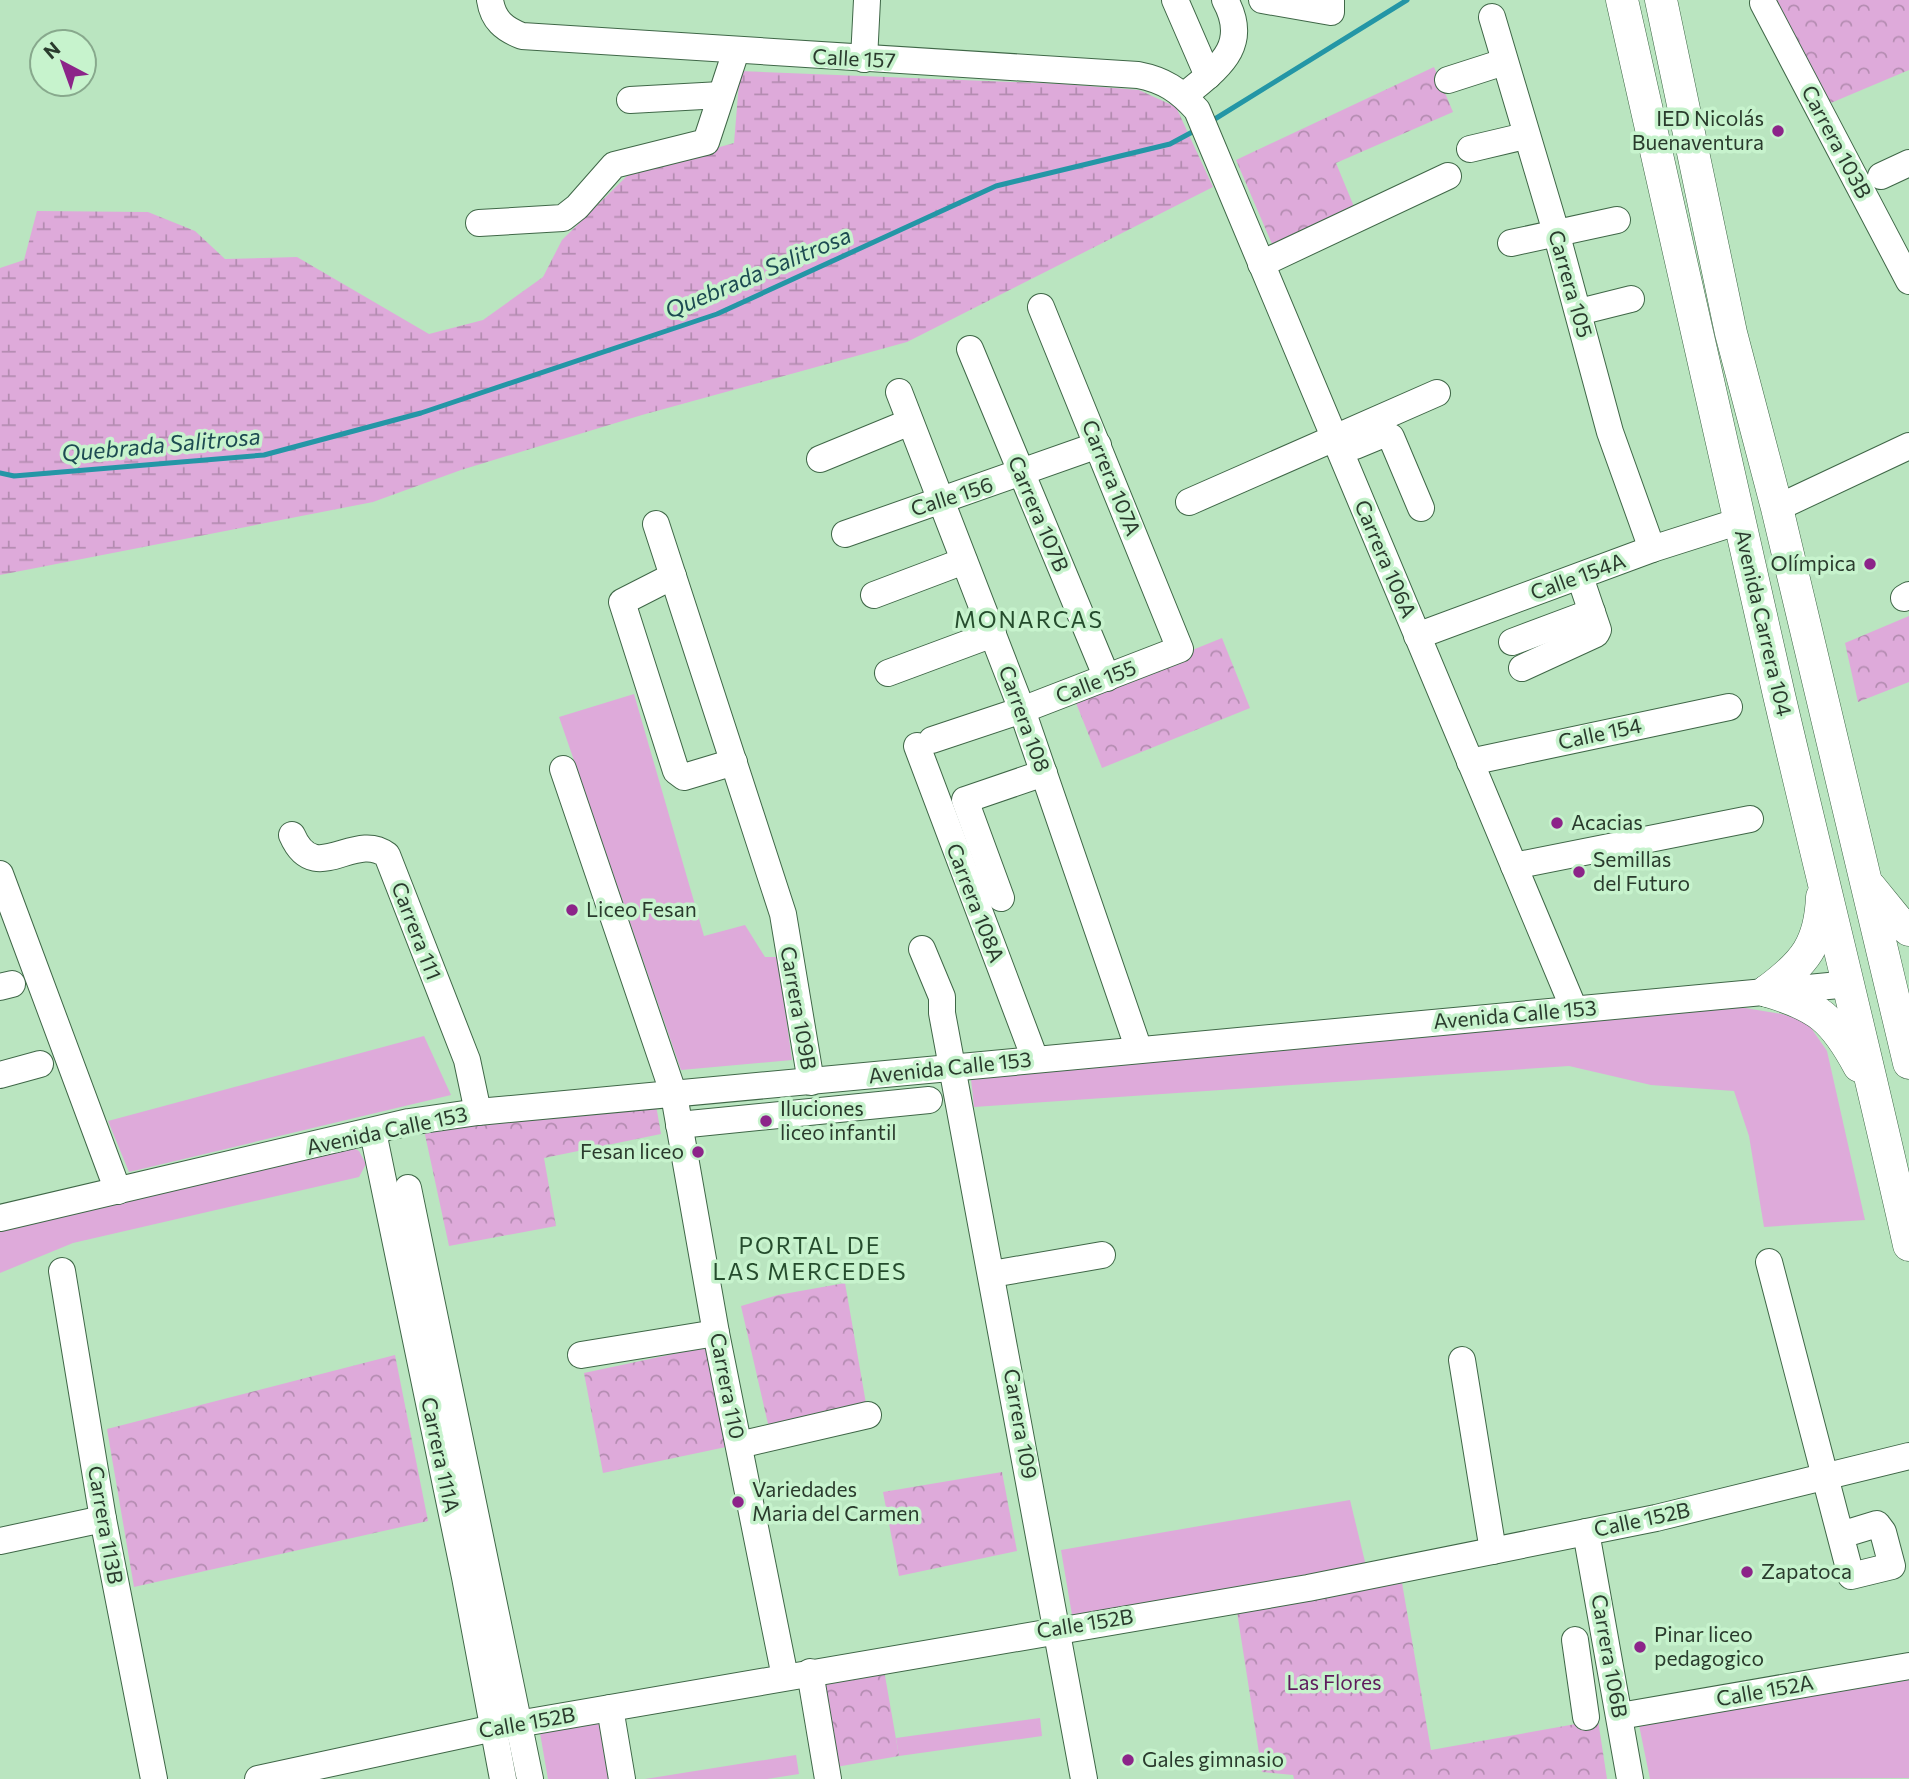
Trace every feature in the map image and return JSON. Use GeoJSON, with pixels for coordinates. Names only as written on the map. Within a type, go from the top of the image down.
{"type":"FeatureCollection","features":[{"type":"Feature","properties":{"kind":"main road","name":"Avenida Carrera 104"},"geometry":{"type":"LineString","coordinates":[[1622,0],[1909,1245]]}},
{"type":"Feature","properties":{"kind":"main road","name":"Avenida Carrera 104"},"geometry":{"type":"LineString","coordinates":[[1661,0],[1731,333],[1777,508],[1864,879],[1899,973],[1909,1063]]}},
{"type":"Feature","properties":{"kind":"main road"},"geometry":{"type":"LineString","coordinates":[[1767,991],[1797,966],[1814,943],[1820,925],[1823,874]]}},
{"type":"Feature","properties":{"kind":"main road"},"geometry":{"type":"LineString","coordinates":[[1864,879],[1897,920],[1909,930]]}},
{"type":"Feature","properties":{"kind":"main road","name":"Avenida Calle 153"},"geometry":{"type":"LineString","coordinates":[[1850,984],[1899,973]]}},
{"type":"Feature","properties":{"kind":"main road"},"geometry":{"type":"LineString","coordinates":[[1767,991],[1811,1005],[1829,1020],[1846,1042],[1873,1096]]}},
{"type":"Feature","properties":{"kind":"street","name":"Calle 157"},"geometry":{"type":"LineString","coordinates":[[490,0],[494,16],[502,26],[522,36],[1138,75],[1168,84],[1190,103]]}},
{"type":"Feature","properties":{"kind":"street"},"geometry":{"type":"LineString","coordinates":[[864,59],[867,0]]}},
{"type":"Feature","properties":{"kind":"street"},"geometry":{"type":"LineString","coordinates":[[1175,0],[1208,76]]}},
{"type":"Feature","properties":{"kind":"street"},"geometry":{"type":"LineString","coordinates":[[1190,103],[1208,76],[1225,62],[1231,49],[1234,25],[1225,0]]}},
{"type":"Feature","properties":{"kind":"street"},"geometry":{"type":"LineString","coordinates":[[1262,0],[1331,6]]}},
{"type":"Feature","properties":{"kind":"street","name":"Carrera 103B"},"geometry":{"type":"LineString","coordinates":[[1763,3],[1909,281]]}},
{"type":"Feature","properties":{"kind":"street","name":"Carrera 105"},"geometry":{"type":"LineString","coordinates":[[1492,17],[1579,312],[1610,432],[1652,549]]}},
{"type":"Feature","properties":{"kind":"street"},"geometry":{"type":"LineString","coordinates":[[479,223],[563,218],[614,165],[706,142],[736,51]]}},
{"type":"Feature","properties":{"kind":"street"},"geometry":{"type":"LineString","coordinates":[[1448,80],[1504,62]]}},
{"type":"Feature","properties":{"kind":"street"},"geometry":{"type":"LineString","coordinates":[[630,100],[721,95]]}},
{"type":"Feature","properties":{"kind":"street","name":"Carrera 106A"},"geometry":{"type":"LineString","coordinates":[[1190,103],[1213,150],[1574,1009]]}},
{"type":"Feature","properties":{"kind":"street"},"geometry":{"type":"LineString","coordinates":[[1470,149],[1525,136]]}},
{"type":"Feature","properties":{"kind":"street"},"geometry":{"type":"LineString","coordinates":[[1881,176],[1909,163]]}},
{"type":"Feature","properties":{"kind":"street"},"geometry":{"type":"LineString","coordinates":[[1261,264],[1448,176]]}},
{"type":"Feature","properties":{"kind":"street"},"geometry":{"type":"LineString","coordinates":[[1511,243],[1617,220]]}},
{"type":"Feature","properties":{"kind":"street"},"geometry":{"type":"LineString","coordinates":[[1579,312],[1632,299]]}},
{"type":"Feature","properties":{"kind":"street","name":"Carrera 107A"},"geometry":{"type":"LineString","coordinates":[[1041,307],[1180,649]]}},
{"type":"Feature","properties":{"kind":"street","name":"Carrera 107B"},"geometry":{"type":"LineString","coordinates":[[970,349],[1107,678]]}},
{"type":"Feature","properties":{"kind":"street","name":"Carrera 108"},"geometry":{"type":"LineString","coordinates":[[898,392],[1022,710],[1139,1050]]}},
{"type":"Feature","properties":{"kind":"street"},"geometry":{"type":"LineString","coordinates":[[1189,502],[1337,444],[1437,393]]}},
{"type":"Feature","properties":{"kind":"street"},"geometry":{"type":"LineString","coordinates":[[820,459],[910,422]]}},
{"type":"Feature","properties":{"kind":"street"},"geometry":{"type":"LineString","coordinates":[[1337,444],[1384,434],[1391,437],[1422,508]]}},
{"type":"Feature","properties":{"kind":"street","name":"Calle 156"},"geometry":{"type":"LineString","coordinates":[[845,534],[941,499],[1022,474],[1098,445]]}},
{"type":"Feature","properties":{"kind":"street"},"geometry":{"type":"LineString","coordinates":[[1777,508],[1909,446]]}},
{"type":"Feature","properties":{"kind":"street","name":"Calle 154A"},"geometry":{"type":"LineString","coordinates":[[1417,636],[1652,549],[1740,520]]}},
{"type":"Feature","properties":{"kind":"street","name":"Carrera 109B"},"geometry":{"type":"LineString","coordinates":[[656,524],[783,914],[784,934],[811,1082]]}},
{"type":"Feature","properties":{"kind":"street"},"geometry":{"type":"LineString","coordinates":[[874,595],[964,561]]}},
{"type":"Feature","properties":{"kind":"street"},"geometry":{"type":"LineString","coordinates":[[673,576],[622,602],[676,771],[684,777],[734,762]]}},
{"type":"Feature","properties":{"kind":"street"},"geometry":{"type":"LineString","coordinates":[[1522,668],[1592,638],[1598,630],[1580,577]]}},
{"type":"Feature","properties":{"kind":"street"},"geometry":{"type":"LineString","coordinates":[[1512,642],[1592,612]]}},
{"type":"Feature","properties":{"kind":"street"},"geometry":{"type":"LineString","coordinates":[[888,673],[993,634]]}},
{"type":"Feature","properties":{"kind":"street","name":"Calle 155"},"geometry":{"type":"LineString","coordinates":[[924,743],[1022,710],[1180,649]]}},
{"type":"Feature","properties":{"kind":"street","name":"Calle 154"},"geometry":{"type":"LineString","coordinates":[[1470,762],[1729,706]]}},
{"type":"Feature","properties":{"kind":"street","name":"Carrera 108A"},"geometry":{"type":"LineString","coordinates":[[924,743],[1035,1059]]}},
{"type":"Feature","properties":{"kind":"street","name":"Carrera 110"},"geometry":{"type":"LineString","coordinates":[[563,769],[674,1095],[716,1333],[739,1445],[798,1675],[828,1779]]}},
{"type":"Feature","properties":{"kind":"street"},"geometry":{"type":"LineString","coordinates":[[1001,898],[965,800],[1044,773]]}},
{"type":"Feature","properties":{"kind":"street"},"geometry":{"type":"LineString","coordinates":[[1514,866],[1750,819]]}},
{"type":"Feature","properties":{"kind":"street","name":"Carrera 111"},"geometry":{"type":"LineString","coordinates":[[292,835],[299,851],[313,859],[375,849],[387,855],[467,1060],[478,1112]]}},
{"type":"Feature","properties":{"kind":"street"},"geometry":{"type":"LineString","coordinates":[[3,890],[118,1191]]}},
{"type":"Feature","properties":{"kind":"street","name":"Carrera 109"},"geometry":{"type":"LineString","coordinates":[[922,949],[942,997],[942,1013],[1084,1779]]}},
{"type":"Feature","properties":{"kind":"street","name":"Avenida Calle 153"},"geometry":{"type":"LineString","coordinates":[[0,1219],[409,1122],[478,1112],[1850,984]]}},
{"type":"Feature","properties":{"kind":"street"},"geometry":{"type":"LineString","coordinates":[[0,1075],[40,1064]]}},
{"type":"Feature","properties":{"kind":"street","name":"Avenida Calle 153"},"geometry":{"type":"LineString","coordinates":[[679,1125],[929,1100]]}},
{"type":"Feature","properties":{"kind":"street","name":"Carrera 111A"},"geometry":{"type":"LineString","coordinates":[[373,1132],[507,1726],[530,1779]]}},
{"type":"Feature","properties":{"kind":"street","name":"Carrera 111A"},"geometry":{"type":"LineString","coordinates":[[408,1188],[507,1726],[503,1779]]}},
{"type":"Feature","properties":{"kind":"street"},"geometry":{"type":"LineString","coordinates":[[992,1274],[1102,1255]]}},
{"type":"Feature","properties":{"kind":"street"},"geometry":{"type":"LineString","coordinates":[[1769,1262],[1841,1535]]}},
{"type":"Feature","properties":{"kind":"street","name":"Carrera 113B"},"geometry":{"type":"LineString","coordinates":[[62,1270],[103,1519],[154,1779]]}},
{"type":"Feature","properties":{"kind":"street"},"geometry":{"type":"LineString","coordinates":[[581,1355],[716,1333]]}},
{"type":"Feature","properties":{"kind":"street"},"geometry":{"type":"LineString","coordinates":[[1462,1360],[1493,1551]]}},
{"type":"Feature","properties":{"kind":"street"},"geometry":{"type":"LineString","coordinates":[[739,1445],[868,1415]]}},
{"type":"Feature","properties":{"kind":"street","name":"Calle 152B"},"geometry":{"type":"LineString","coordinates":[[258,1779],[507,1726],[1308,1588],[1586,1532],[1909,1456]]}},
{"type":"Feature","properties":{"kind":"street"},"geometry":{"type":"LineString","coordinates":[[0,1541],[103,1519]]}},
{"type":"Feature","properties":{"kind":"street","name":"Carrera 106B"},"geometry":{"type":"LineString","coordinates":[[1586,1532],[1630,1779]]}},
{"type":"Feature","properties":{"kind":"street"},"geometry":{"type":"LineString","coordinates":[[1575,1640],[1586,1717]]}},
{"type":"Feature","properties":{"kind":"street","name":"Calle 152A"},"geometry":{"type":"LineString","coordinates":[[1620,1716],[1909,1666]]}},
{"type":"Feature","properties":{"kind":"street"},"geometry":{"type":"LineString","coordinates":[[1581,1675],[1612,1670]]}},
{"type":"Feature","properties":{"kind":"street"},"geometry":{"type":"LineString","coordinates":[[610,1708],[622,1779]]}},
{"type":"Feature","properties":{"kind":"green space"},"geometry":{"type":"Polygon","coordinates":[[[1774,0],[1909,0],[1909,70],[1826,105],[1774,0]]]}},
{"type":"Feature","properties":{"kind":"green space"},"geometry":{"type":"Polygon","coordinates":[[[1434,67],[1453,112],[1336,163],[1355,209],[1272,244],[1236,160],[1434,67]]]}},
{"type":"Feature","properties":{"kind":"green space"},"geometry":{"type":"Polygon","coordinates":[[[740,71],[1063,84],[1139,90],[1176,107],[1213,187],[907,342],[642,415],[461,470],[373,502],[0,575],[0,268],[24,260],[37,211],[148,212],[195,231],[225,259],[297,257],[429,334],[483,320],[543,277],[562,240],[631,172],[734,143],[740,71]]]}},
{"type":"Feature","properties":{"kind":"green space"},"geometry":{"type":"Polygon","coordinates":[[[1909,616],[1909,682],[1858,702],[1845,643],[1909,616]]]}},
{"type":"Feature","properties":{"kind":"green space"},"geometry":{"type":"Polygon","coordinates":[[[1222,638],[1250,708],[1102,768],[1074,698],[1222,638]]]}},
{"type":"Feature","properties":{"kind":"green space"},"geometry":{"type":"Polygon","coordinates":[[[634,694],[704,936],[745,925],[765,957],[778,957],[792,1060],[681,1070],[559,717],[634,694]]]}},
{"type":"Feature","properties":{"kind":"green space"},"geometry":{"type":"Polygon","coordinates":[[[1739,1007],[1782,1014],[1807,1022],[1827,1051],[1865,1220],[1764,1227],[1749,1136],[1734,1091],[1651,1085],[1569,1066],[974,1107],[970,1070],[1739,1007]]]}},
{"type":"Feature","properties":{"kind":"green space"},"geometry":{"type":"Polygon","coordinates":[[[424,1036],[451,1095],[129,1172],[108,1121],[424,1036]]]}},
{"type":"Feature","properties":{"kind":"green space"},"geometry":{"type":"Polygon","coordinates":[[[656,1105],[661,1134],[544,1158],[556,1226],[449,1246],[424,1130],[656,1105]]]}},
{"type":"Feature","properties":{"kind":"green space"},"geometry":{"type":"Polygon","coordinates":[[[351,1147],[359,1151],[366,1164],[359,1177],[73,1243],[0,1273],[0,1228],[351,1147]]]}},
{"type":"Feature","properties":{"kind":"green space"},"geometry":{"type":"Polygon","coordinates":[[[845,1283],[868,1415],[771,1437],[741,1306],[778,1295],[845,1283]]]}},
{"type":"Feature","properties":{"kind":"green space"},"geometry":{"type":"Polygon","coordinates":[[[706,1347],[726,1447],[603,1473],[584,1373],[706,1347]]]}},
{"type":"Feature","properties":{"kind":"green space"},"geometry":{"type":"Polygon","coordinates":[[[395,1355],[428,1521],[134,1587],[107,1429],[395,1355]]]}},
{"type":"Feature","properties":{"kind":"green space"},"geometry":{"type":"Polygon","coordinates":[[[1002,1472],[1017,1551],[899,1576],[883,1492],[1002,1472]]]}},
{"type":"Feature","properties":{"kind":"green space"},"geometry":{"type":"Polygon","coordinates":[[[1350,1500],[1366,1566],[1072,1615],[1061,1550],[1350,1500]]]}},
{"type":"Feature","properties":{"kind":"green space","name":"Las Flores"},"geometry":{"type":"Polygon","coordinates":[[[1402,1583],[1431,1750],[1598,1720],[1607,1779],[1294,1779],[1293,1775],[1262,1772],[1237,1612],[1402,1583]]]}},
{"type":"Feature","properties":{"kind":"green space"},"geometry":{"type":"Polygon","coordinates":[[[884,1670],[899,1756],[836,1767],[822,1681],[884,1670]]]}},
{"type":"Feature","properties":{"kind":"green space"},"geometry":{"type":"Polygon","coordinates":[[[1909,1680],[1909,1778],[1650,1779],[1639,1725],[1909,1680]]]}},
{"type":"Feature","properties":{"kind":"green space"},"geometry":{"type":"Polygon","coordinates":[[[1040,1718],[1042,1736],[899,1756],[896,1738],[1040,1718]]]}},
{"type":"Feature","properties":{"kind":"green space"},"geometry":{"type":"Polygon","coordinates":[[[600,1722],[611,1779],[548,1779],[540,1733],[600,1722]]]}},
{"type":"Feature","properties":{"kind":"green space"},"geometry":{"type":"Polygon","coordinates":[[[796,1755],[799,1774],[767,1779],[645,1779],[796,1755]]]}},
{"type":"Feature","properties":{"kind":"waterway","name":"Quebrada Salitrosa"},"geometry":{"type":"LineString","coordinates":[[1210,122],[1407,0]]}},
{"type":"Feature","properties":{"kind":"waterway","name":"Quebrada Salitrosa"},"geometry":{"type":"LineString","coordinates":[[0,473],[14,476],[264,455],[421,413],[717,314],[996,186],[1170,144],[1196,130]]}},
{"type":"Feature","properties":{"kind":"place","name":"IED Nicolás Buenaventura"},"geometry":{"type":"Point","coordinates":[1778,131]}},
{"type":"Feature","properties":{"kind":"place","name":"Olímpica"},"geometry":{"type":"Point","coordinates":[1870,564]}},
{"type":"Feature","properties":{"kind":"place","name":"Acacias"},"geometry":{"type":"Point","coordinates":[1557,823]}},
{"type":"Feature","properties":{"kind":"place","name":"Semillas del Futuro"},"geometry":{"type":"Point","coordinates":[1579,872]}},
{"type":"Feature","properties":{"kind":"place","name":"Liceo Fesan"},"geometry":{"type":"Point","coordinates":[572,910]}},
{"type":"Feature","properties":{"kind":"place","name":"Iluciones liceo infantil"},"geometry":{"type":"Point","coordinates":[766,1121]}},
{"type":"Feature","properties":{"kind":"place","name":"Fesan liceo"},"geometry":{"type":"Point","coordinates":[698,1152]}},
{"type":"Feature","properties":{"kind":"place","name":"Variedades Maria del Carmen"},"geometry":{"type":"Point","coordinates":[738,1502]}},
{"type":"Feature","properties":{"kind":"place","name":"Zapatoca"},"geometry":{"type":"Point","coordinates":[1747,1572]}},
{"type":"Feature","properties":{"kind":"place","name":"Pinar liceo pedagogico"},"geometry":{"type":"Point","coordinates":[1640,1647]}},
{"type":"Feature","properties":{"kind":"place","name":"Gales gimnasio"},"geometry":{"type":"Point","coordinates":[1128,1760]}},
{"type":"Feature","properties":{"kind":"district","name":"MONARCAS"},"geometry":{"type":"Point","coordinates":[1029,620]}},
{"type":"Feature","properties":{"kind":"district","name":"PORTAL DE LAS MERCEDES"},"geometry":{"type":"Point","coordinates":[810,1259]}}]}
